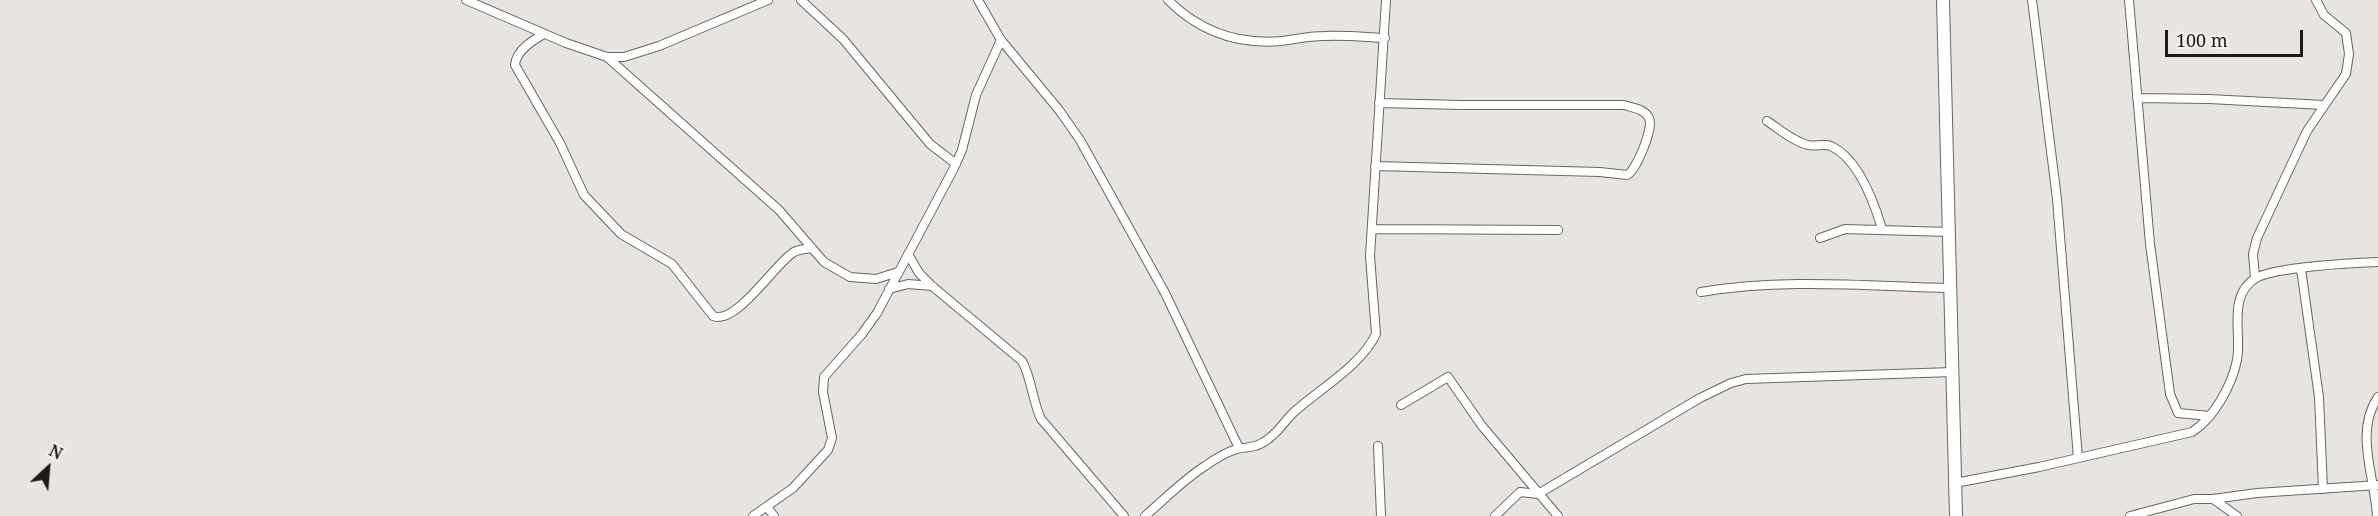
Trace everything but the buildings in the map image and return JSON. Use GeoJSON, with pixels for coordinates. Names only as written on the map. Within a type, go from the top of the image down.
{"type":"FeatureCollection","features":[{"type":"Feature","properties":{"kind":"street"},"geometry":{"type":"LineString","coordinates":[[466,0],[544,34],[608,57],[624,57],[659,46],[768,0]]}},
{"type":"Feature","properties":{"kind":"street"},"geometry":{"type":"LineString","coordinates":[[801,0],[843,39],[930,144],[956,164]]}},
{"type":"Feature","properties":{"kind":"street"},"geometry":{"type":"LineString","coordinates":[[978,0],[1001,40],[1059,110],[1080,140],[1165,293],[1239,448]]}},
{"type":"Feature","properties":{"kind":"street"},"geometry":{"type":"LineString","coordinates":[[1168,0],[1182,15],[1204,28],[1235,39],[1279,41],[1324,36],[1385,38]]}},
{"type":"Feature","properties":{"kind":"street"},"geometry":{"type":"LineString","coordinates":[[1145,516],[1204,466],[1239,448],[1252,447],[1266,440],[1372,342],[1377,330],[1371,271],[1372,229],[1386,0]]}},
{"type":"Feature","properties":{"kind":"street"},"geometry":{"type":"LineString","coordinates":[[1943,0],[1956,516]]}},
{"type":"Feature","properties":{"kind":"street"},"geometry":{"type":"LineString","coordinates":[[2032,0],[2057,199],[2078,458]]}},
{"type":"Feature","properties":{"kind":"street"},"geometry":{"type":"LineString","coordinates":[[2129,0],[2150,244],[2170,394],[2178,413],[2210,416]]}},
{"type":"Feature","properties":{"kind":"street"},"geometry":{"type":"LineString","coordinates":[[1955,483],[2039,467],[2192,432],[2210,416],[2232,375],[2237,359],[2236,318],[2238,307],[2246,290],[2255,278],[2253,254],[2257,238],[2307,131],[2346,74],[2349,54],[2345,30],[2324,15],[2316,0]]}},
{"type":"Feature","properties":{"kind":"street"},"geometry":{"type":"LineString","coordinates":[[544,34],[533,40],[519,53],[515,65],[560,143],[584,195],[621,234],[672,264],[713,316],[723,317],[743,303],[791,254],[812,248]]}},
{"type":"Feature","properties":{"kind":"street"},"geometry":{"type":"LineString","coordinates":[[753,516],[793,488],[828,450],[832,438],[822,392],[824,377],[862,334],[877,313],[956,164],[962,150],[976,95],[1001,40]]}},
{"type":"Feature","properties":{"kind":"street"},"geometry":{"type":"LineString","coordinates":[[608,57],[755,188],[796,227],[824,262],[850,277],[876,279],[898,272]]}},
{"type":"Feature","properties":{"kind":"street"},"geometry":{"type":"LineString","coordinates":[[2137,98],[2324,105]]}},
{"type":"Feature","properties":{"kind":"street"},"geometry":{"type":"LineString","coordinates":[[1375,166],[1599,172],[1627,175],[1634,169],[1651,128],[1650,120],[1645,113],[1624,105],[1379,103]]}},
{"type":"Feature","properties":{"kind":"street"},"geometry":{"type":"LineString","coordinates":[[1767,121],[1804,144],[1825,144],[1837,150],[1858,171],[1882,229]]}},
{"type":"Feature","properties":{"kind":"street"},"geometry":{"type":"LineString","coordinates":[[1372,229],[1558,230]]}},
{"type":"Feature","properties":{"kind":"street"},"geometry":{"type":"LineString","coordinates":[[1820,238],[1845,229],[1948,232]]}},
{"type":"Feature","properties":{"kind":"street"},"geometry":{"type":"LineString","coordinates":[[908,254],[919,273],[932,286],[1022,361],[1027,370],[1034,403],[1041,419],[1124,516]]}},
{"type":"Feature","properties":{"kind":"street"},"geometry":{"type":"LineString","coordinates":[[2255,278],[2301,269],[2378,262]]}},
{"type":"Feature","properties":{"kind":"street"},"geometry":{"type":"LineString","coordinates":[[2301,269],[2319,397],[2323,489]]}},
{"type":"Feature","properties":{"kind":"street"},"geometry":{"type":"LineString","coordinates":[[890,289],[908,284],[932,286]]}},
{"type":"Feature","properties":{"kind":"street"},"geometry":{"type":"LineString","coordinates":[[1701,292],[1738,286],[1808,284],[1950,288]]}},
{"type":"Feature","properties":{"kind":"street"},"geometry":{"type":"LineString","coordinates":[[1495,516],[1520,492],[1538,494],[1700,398],[1731,383],[1746,380],[1952,372]]}},
{"type":"Feature","properties":{"kind":"street"},"geometry":{"type":"LineString","coordinates":[[1401,405],[1448,377],[1482,426],[1558,516]]}},
{"type":"Feature","properties":{"kind":"street"},"geometry":{"type":"LineString","coordinates":[[2377,516],[2376,485],[2367,444],[2367,425],[2370,412],[2378,397]]}},
{"type":"Feature","properties":{"kind":"street"},"geometry":{"type":"LineString","coordinates":[[1378,446],[1381,516]]}},
{"type":"Feature","properties":{"kind":"street"},"geometry":{"type":"LineString","coordinates":[[2130,516],[2194,499],[2376,485]]}},
{"type":"Feature","properties":{"kind":"street"},"geometry":{"type":"LineString","coordinates":[[2212,498],[2237,516]]}},
{"type":"Feature","properties":{"kind":"street"},"geometry":{"type":"LineString","coordinates":[[767,507],[774,516]]}}]}
